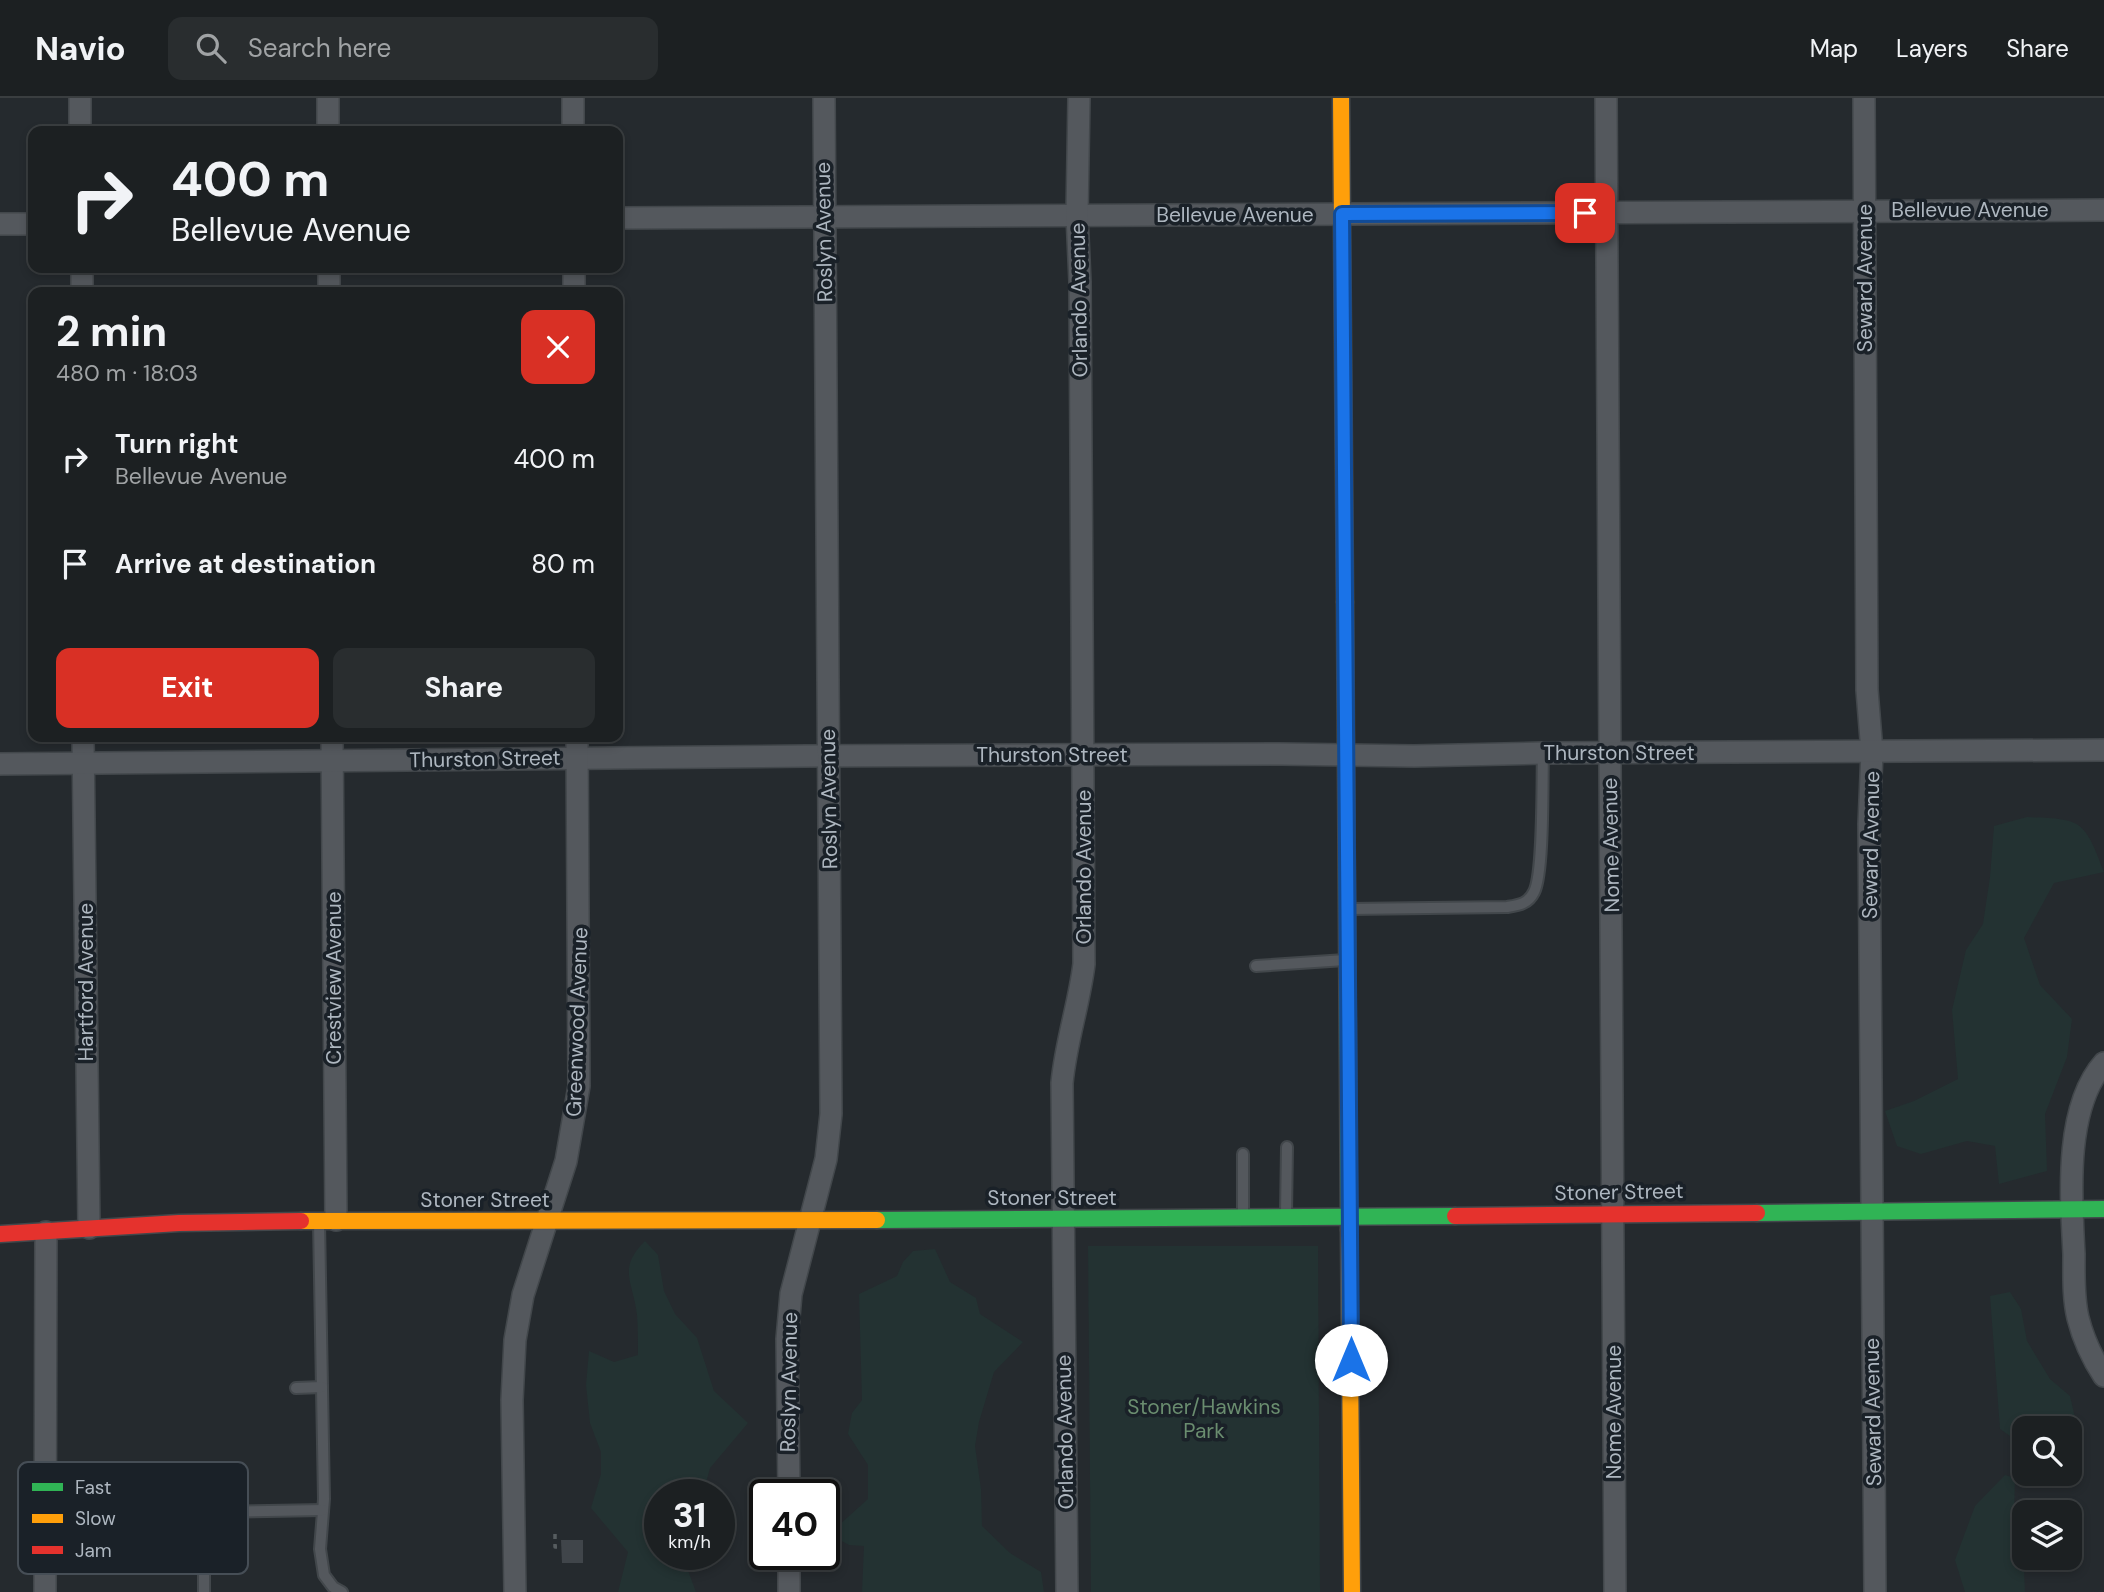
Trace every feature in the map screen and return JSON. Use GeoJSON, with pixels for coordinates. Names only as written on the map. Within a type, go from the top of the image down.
{"type":"FeatureCollection","features":[{"type":"Feature","properties":{"kind":"street"},"geometry":{"type":"LineString","coordinates":[[80,98],[80,126]]}},
{"type":"Feature","properties":{"kind":"street"},"geometry":{"type":"LineString","coordinates":[[328,98],[328,126]]}},
{"type":"Feature","properties":{"kind":"street"},"geometry":{"type":"LineString","coordinates":[[573,98],[573,126]]}},
{"type":"Feature","properties":{"kind":"street","name":"Roslyn Avenue"},"geometry":{"type":"LineString","coordinates":[[789,1479],[787,1339],[790,1294],[826,1159],[831,1114],[824,98]]}},
{"type":"Feature","properties":{"kind":"street","name":"Orlando Avenue"},"geometry":{"type":"LineString","coordinates":[[1067,1592],[1062,1083],[1065,1053],[1081,993],[1084,964],[1080,282],[1077,215],[1079,98]]}},
{"type":"Feature","properties":{"kind":"street"},"geometry":{"type":"LineString","coordinates":[[1341,98],[1352,1592]]}},
{"type":"Feature","properties":{"kind":"street","name":"Nome Avenue"},"geometry":{"type":"LineString","coordinates":[[1606,98],[1615,1592]]}},
{"type":"Feature","properties":{"kind":"street","name":"Seward Avenue"},"geometry":{"type":"LineString","coordinates":[[1864,98],[1867,676],[1872,752],[1869,824],[1875,1592]]}},
{"type":"Feature","properties":{"kind":"street","name":"Bellevue Avenue"},"geometry":{"type":"LineString","coordinates":[[623,218],[2104,210]]}},
{"type":"Feature","properties":{"kind":"street"},"geometry":{"type":"LineString","coordinates":[[0,225],[28,224]]}},
{"type":"Feature","properties":{"kind":"street","name":"Hartford Avenue"},"geometry":{"type":"LineString","coordinates":[[83,742],[89,1228]]}},
{"type":"Feature","properties":{"kind":"street","name":"Crestview Avenue"},"geometry":{"type":"LineString","coordinates":[[327,1220],[332,742]]}},
{"type":"Feature","properties":{"kind":"street","name":"Thurston Street"},"geometry":{"type":"LineString","coordinates":[[0,764],[332,760],[577,747],[827,756],[1347,756],[2104,750]]}},
{"type":"Feature","properties":{"kind":"street","name":"Greenwood Avenue"},"geometry":{"type":"LineString","coordinates":[[515,1592],[512,1400],[515,1340],[523,1296],[566,1161],[579,1086],[577,747]]}},
{"type":"Feature","properties":{"kind":"street"},"geometry":{"type":"LineString","coordinates":[[2104,1063],[2086,1091],[2078,1121],[2072,1209],[2077,1315],[2086,1345],[2104,1376]]}},
{"type":"Feature","properties":{"kind":"street","name":"Stoner Street"},"geometry":{"type":"LineString","coordinates":[[0,1234],[179,1223],[327,1220],[1063,1220],[2104,1209]]}},
{"type":"Feature","properties":{"kind":"street"},"geometry":{"type":"LineString","coordinates":[[45,1462],[46,1233]]}},
{"type":"Feature","properties":{"kind":"street"},"geometry":{"type":"LineString","coordinates":[[789,1570],[789,1592]]}},
{"type":"Feature","properties":{"kind":"street"},"geometry":{"type":"LineString","coordinates":[[45,1574],[45,1592]]}},
{"type":"Feature","properties":{"kind":"lane"},"geometry":{"type":"LineString","coordinates":[[1348,909],[1522,905],[1533,895],[1539,875],[1543,753]]}},
{"type":"Feature","properties":{"kind":"lane"},"geometry":{"type":"LineString","coordinates":[[1256,966],[1348,960]]}},
{"type":"Feature","properties":{"kind":"lane"},"geometry":{"type":"LineString","coordinates":[[1286,1217],[1287,1147]]}},
{"type":"Feature","properties":{"kind":"lane"},"geometry":{"type":"LineString","coordinates":[[1243,1154],[1243,1218]]}},
{"type":"Feature","properties":{"kind":"lane"},"geometry":{"type":"LineString","coordinates":[[327,1220],[322,1387],[323,1510],[320,1549],[324,1575],[333,1587],[342,1592]]}},
{"type":"Feature","properties":{"kind":"lane"},"geometry":{"type":"LineString","coordinates":[[296,1388],[322,1387]]}},
{"type":"Feature","properties":{"kind":"lane"},"geometry":{"type":"LineString","coordinates":[[248,1511],[323,1510]]}},
{"type":"Feature","properties":{"kind":"lane"},"geometry":{"type":"LineString","coordinates":[[204,1574],[204,1592]]}},
{"type":"Feature","properties":{"kind":"path"},"geometry":{"type":"LineString","coordinates":[[555,1534],[555,1547],[562,1547]]}},
{"type":"Feature","properties":{"kind":"green space"},"geometry":{"type":"Polygon","coordinates":[[[2027,817],[2059,819],[2079,825],[2091,841],[2104,872],[2054,883],[2024,938],[2040,985],[2072,1019],[2067,1057],[2045,1114],[2047,1171],[1999,1184],[1995,1146],[1967,1141],[1921,1154],[1897,1146],[1885,1111],[1914,1101],[1958,1079],[1952,1010],[1966,950],[1983,924],[1994,826],[2027,817]]]}},
{"type":"Feature","properties":{"kind":"green space"},"geometry":{"type":"Polygon","coordinates":[[[645,1241],[658,1255],[664,1291],[675,1314],[697,1338],[714,1391],[748,1423],[710,1468],[707,1479],[644,1479],[644,1570],[688,1570],[696,1592],[618,1592],[628,1552],[591,1508],[601,1474],[601,1452],[590,1423],[586,1385],[589,1351],[614,1362],[638,1355],[637,1315],[629,1276],[631,1260],[645,1241]]]}},
{"type":"Feature","properties":{"kind":"green space","name":"Stoner/Hawkins Park"},"geometry":{"type":"Polygon","coordinates":[[[1088,1246],[1318,1246],[1320,1592],[1091,1592],[1088,1246]]]}},
{"type":"Feature","properties":{"kind":"green space"},"geometry":{"type":"Polygon","coordinates":[[[935,1249],[950,1282],[976,1298],[980,1314],[1023,1342],[994,1372],[975,1446],[981,1489],[982,1526],[1010,1553],[1041,1572],[1044,1592],[862,1592],[864,1546],[849,1545],[840,1540],[840,1524],[868,1499],[868,1465],[848,1434],[852,1413],[862,1400],[859,1294],[897,1276],[903,1262],[913,1251],[935,1249]]]}},
{"type":"Feature","properties":{"kind":"green space"},"geometry":{"type":"Polygon","coordinates":[[[2010,1292],[2021,1309],[2027,1341],[2050,1379],[2070,1396],[2075,1416],[2012,1416],[2012,1437],[2000,1429],[1990,1296],[2010,1292]]]}},
{"type":"Feature","properties":{"kind":"green space"},"geometry":{"type":"Polygon","coordinates":[[[2005,1475],[2012,1477],[2012,1486],[2015,1486],[2014,1500],[2012,1500],[2012,1570],[2024,1570],[2025,1592],[1965,1592],[1955,1560],[1975,1506],[2005,1475]]]}},
{"type":"Feature","properties":{"kind":"building"},"geometry":{"type":"Polygon","coordinates":[[[561,1540],[583,1540],[583,1563],[562,1563],[561,1540]]]}},
{"type":"Feature","properties":{"kind":"traffic: fast"},"geometry":{"type":"LineString","coordinates":[[1345,602],[1349,1230]]}},
{"type":"Feature","properties":{"kind":"traffic: fast"},"geometry":{"type":"LineString","coordinates":[[1757,1213],[2104,1209]]}},
{"type":"Feature","properties":{"kind":"traffic: fast"},"geometry":{"type":"LineString","coordinates":[[877,1220],[1455,1216]]}},
{"type":"Feature","properties":{"kind":"traffic: slow"},"geometry":{"type":"LineString","coordinates":[[1341,98],[1345,602]]}},
{"type":"Feature","properties":{"kind":"traffic: slow"},"geometry":{"type":"LineString","coordinates":[[301,1221],[877,1220]]}},
{"type":"Feature","properties":{"kind":"traffic: slow"},"geometry":{"type":"LineString","coordinates":[[1349,1230],[1352,1592]]}},
{"type":"Feature","properties":{"kind":"traffic: jam"},"geometry":{"type":"LineString","coordinates":[[1455,1216],[1757,1213]]}},
{"type":"Feature","properties":{"kind":"traffic: jam"},"geometry":{"type":"LineString","coordinates":[[0,1234],[179,1223],[301,1221]]}},
{"type":"Feature","properties":{"kind":"route"},"geometry":{"type":"LineString","coordinates":[[1351,1360],[1342,214],[1585,213]]}}]}
